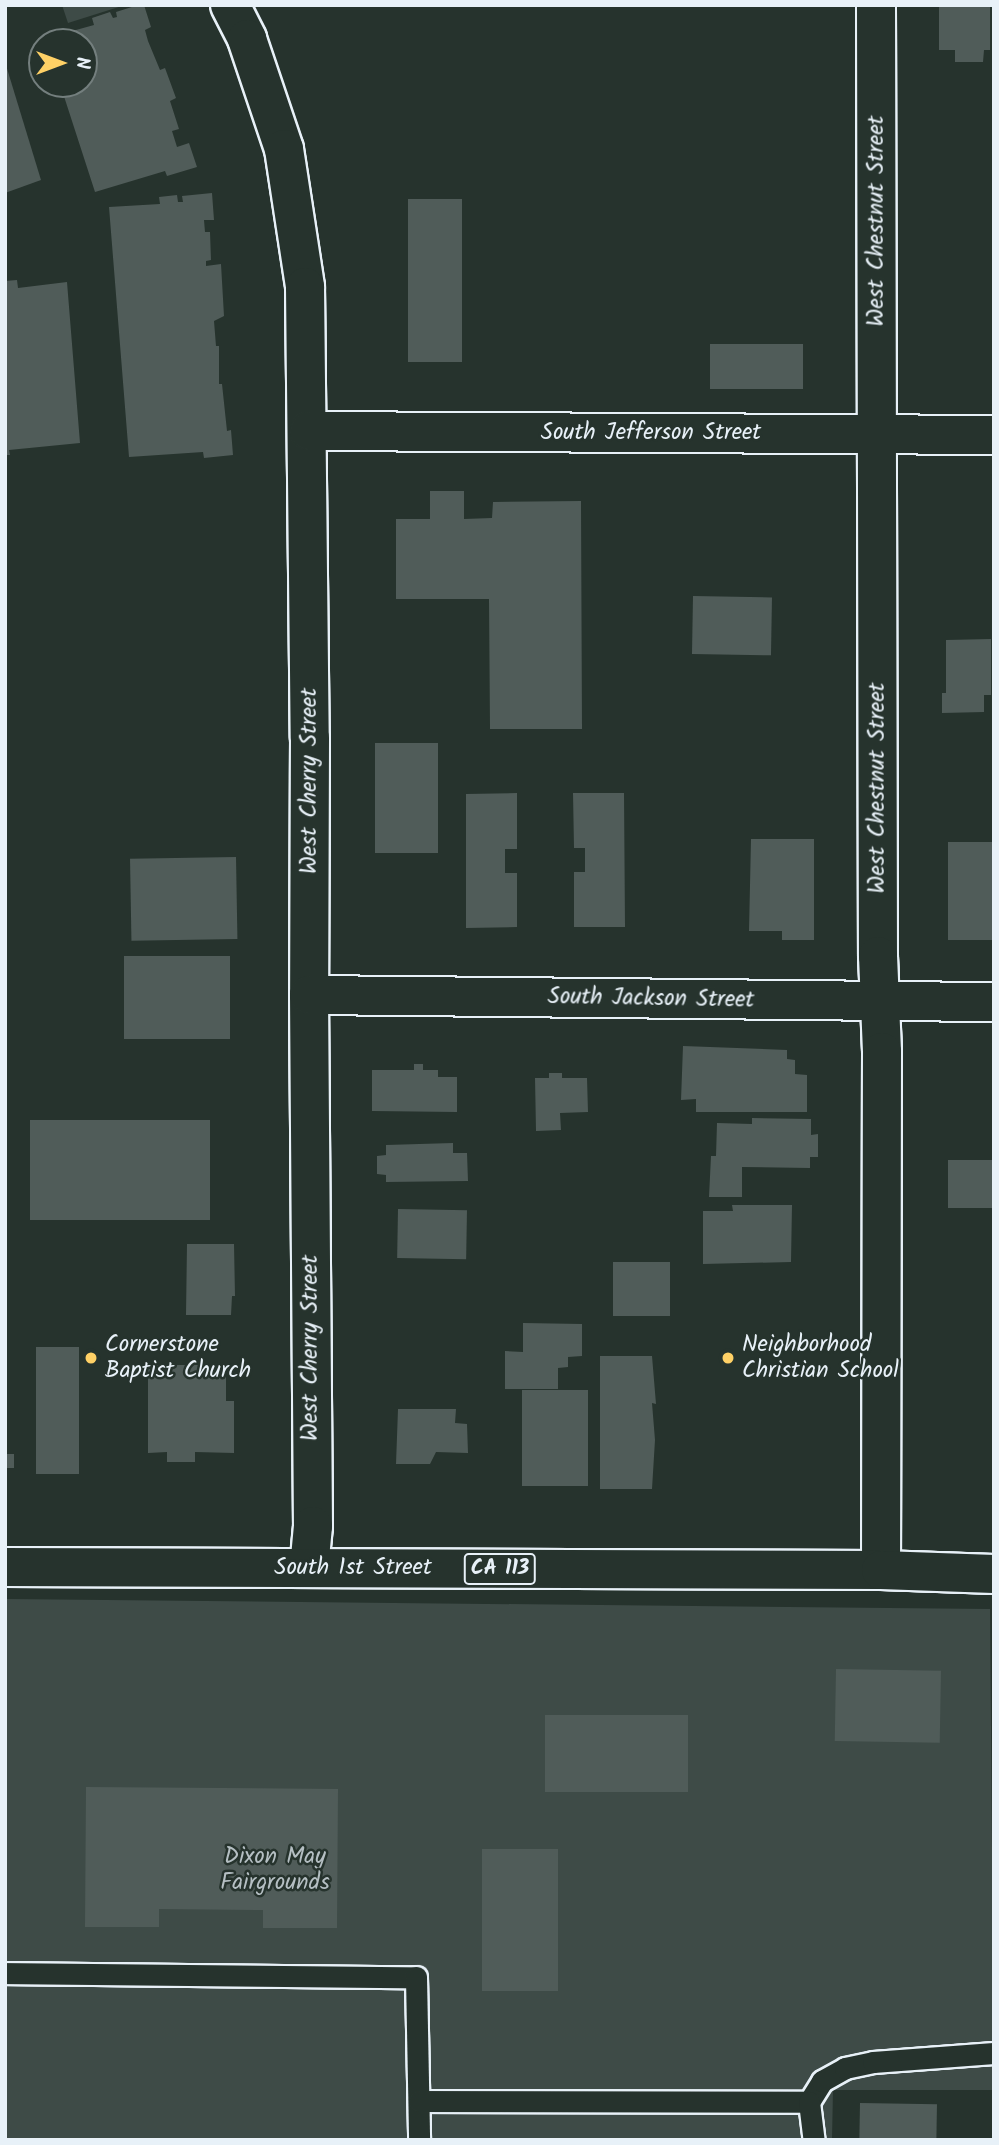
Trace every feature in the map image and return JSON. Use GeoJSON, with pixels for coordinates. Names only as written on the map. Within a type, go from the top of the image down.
{"type":"FeatureCollection","features":[{"type":"Feature","properties":{"kind":"street","name":"West Cherry Street"},"geometry":{"type":"LineString","coordinates":[[230,5],[247,39],[284,149],[305,287],[309,430],[313,1526],[309,1568]]}},
{"type":"Feature","properties":{"kind":"street","name":"West Chestnut Street"},"geometry":{"type":"LineString","coordinates":[[876,5],[879,1002],[882,1052],[881,1570]]}},
{"type":"Feature","properties":{"kind":"street","name":"South Jefferson Street"},"geometry":{"type":"LineString","coordinates":[[309,430],[994,435]]}},
{"type":"Feature","properties":{"kind":"street","name":"South Jackson Street"},"geometry":{"type":"LineString","coordinates":[[309,995],[994,1002]]}},
{"type":"Feature","properties":{"kind":"street","name":"South 1st Street"},"geometry":{"type":"LineString","coordinates":[[5,1567],[881,1570],[994,1574]]}},
{"type":"Feature","properties":{"kind":"lane"},"geometry":{"type":"LineString","coordinates":[[5,1973],[416,1977],[419,2140]]}},
{"type":"Feature","properties":{"kind":"lane"},"geometry":{"type":"LineString","coordinates":[[814,2140],[809,2102],[822,2081],[845,2068],[873,2062],[994,2053]]}},
{"type":"Feature","properties":{"kind":"lane"},"geometry":{"type":"LineString","coordinates":[[419,2101],[809,2102]]}},
{"type":"Feature","properties":{"kind":"green space"},"geometry":{"type":"Polygon","coordinates":[[[62,5],[125,5],[68,23],[62,5]]]}},
{"type":"Feature","properties":{"kind":"green space","name":"Dixon May Fairgrounds"},"geometry":{"type":"Polygon","coordinates":[[[5,1599],[990,1609],[994,2090],[833,2090],[832,2140],[5,2140],[5,1599]]]}},
{"type":"Feature","properties":{"kind":"building"},"geometry":{"type":"Polygon","coordinates":[[[144,5],[151,27],[145,30],[148,41],[160,70],[165,68],[176,98],[170,101],[179,129],[172,131],[177,147],[189,143],[197,167],[167,176],[165,171],[95,192],[65,98],[98,98],[98,28],[83,28],[94,25],[92,18],[110,12],[113,18],[117,17],[116,12],[144,5]]]}},
{"type":"Feature","properties":{"kind":"building"},"geometry":{"type":"Polygon","coordinates":[[[939,5],[990,5],[990,50],[984,50],[983,62],[955,62],[955,50],[939,50],[939,5]]]}},
{"type":"Feature","properties":{"kind":"building"},"geometry":{"type":"Polygon","coordinates":[[[5,62],[41,180],[5,193],[5,62]]]}},
{"type":"Feature","properties":{"kind":"building"},"geometry":{"type":"Polygon","coordinates":[[[212,193],[214,220],[204,220],[205,232],[210,232],[211,260],[206,261],[206,266],[221,264],[224,316],[214,321],[216,346],[219,346],[219,384],[222,384],[227,431],[231,430],[233,455],[204,458],[203,452],[129,457],[109,207],[160,204],[159,197],[177,195],[178,202],[183,202],[182,196],[212,193]]]}},
{"type":"Feature","properties":{"kind":"building"},"geometry":{"type":"Polygon","coordinates":[[[408,199],[462,199],[462,362],[408,362],[408,199]]]}},
{"type":"Feature","properties":{"kind":"building"},"geometry":{"type":"Polygon","coordinates":[[[17,280],[18,288],[67,282],[80,443],[9,450],[10,455],[5,455],[5,281],[17,280]]]}},
{"type":"Feature","properties":{"kind":"building"},"geometry":{"type":"Polygon","coordinates":[[[710,344],[803,344],[803,389],[710,389],[710,344]]]}},
{"type":"Feature","properties":{"kind":"building"},"geometry":{"type":"Polygon","coordinates":[[[430,491],[464,491],[464,519],[492,518],[493,502],[581,501],[582,729],[490,729],[489,599],[396,599],[396,519],[430,519],[430,491]]]}},
{"type":"Feature","properties":{"kind":"building"},"geometry":{"type":"Polygon","coordinates":[[[693,596],[772,597],[771,655],[692,654],[693,596]]]}},
{"type":"Feature","properties":{"kind":"building"},"geometry":{"type":"Polygon","coordinates":[[[991,639],[991,695],[984,695],[984,712],[942,713],[942,693],[946,693],[946,640],[991,639]]]}},
{"type":"Feature","properties":{"kind":"building"},"geometry":{"type":"Polygon","coordinates":[[[375,743],[438,743],[438,853],[375,853],[375,743]]]}},
{"type":"Feature","properties":{"kind":"building"},"geometry":{"type":"Polygon","coordinates":[[[517,793],[517,849],[505,849],[505,873],[517,873],[517,927],[466,928],[466,794],[517,793]]]}},
{"type":"Feature","properties":{"kind":"building"},"geometry":{"type":"Polygon","coordinates":[[[573,793],[624,793],[625,927],[574,927],[574,872],[585,872],[585,848],[574,848],[573,793]]]}},
{"type":"Feature","properties":{"kind":"building"},"geometry":{"type":"Polygon","coordinates":[[[751,839],[814,839],[814,940],[782,940],[782,931],[749,931],[751,839]]]}},
{"type":"Feature","properties":{"kind":"building"},"geometry":{"type":"Polygon","coordinates":[[[948,842],[994,842],[994,940],[948,940],[948,842]]]}},
{"type":"Feature","properties":{"kind":"building"},"geometry":{"type":"Polygon","coordinates":[[[236,857],[237,939],[131,941],[130,859],[236,857]]]}},
{"type":"Feature","properties":{"kind":"building"},"geometry":{"type":"Polygon","coordinates":[[[124,956],[230,956],[230,1039],[124,1039],[124,956]]]}},
{"type":"Feature","properties":{"kind":"building"},"geometry":{"type":"Polygon","coordinates":[[[683,1046],[787,1050],[787,1059],[795,1060],[795,1074],[807,1075],[807,1112],[696,1112],[696,1099],[681,1100],[683,1046]]]}},
{"type":"Feature","properties":{"kind":"building"},"geometry":{"type":"Polygon","coordinates":[[[414,1064],[423,1064],[423,1070],[438,1070],[438,1077],[457,1077],[457,1112],[372,1111],[372,1070],[414,1070],[414,1064]]]}},
{"type":"Feature","properties":{"kind":"building"},"geometry":{"type":"Polygon","coordinates":[[[549,1073],[562,1073],[562,1078],[587,1078],[588,1112],[560,1113],[561,1130],[536,1131],[535,1078],[549,1078],[549,1073]]]}},
{"type":"Feature","properties":{"kind":"building"},"geometry":{"type":"Polygon","coordinates":[[[752,1118],[811,1119],[811,1135],[818,1134],[818,1157],[810,1157],[810,1168],[742,1167],[742,1197],[709,1197],[711,1156],[716,1156],[717,1123],[752,1124],[752,1118]]]}},
{"type":"Feature","properties":{"kind":"building"},"geometry":{"type":"Polygon","coordinates":[[[30,1120],[210,1120],[210,1220],[30,1220],[30,1120]]]}},
{"type":"Feature","properties":{"kind":"building"},"geometry":{"type":"Polygon","coordinates":[[[453,1143],[453,1153],[467,1153],[468,1181],[386,1182],[386,1175],[377,1174],[377,1156],[386,1155],[386,1145],[453,1143]]]}},
{"type":"Feature","properties":{"kind":"building"},"geometry":{"type":"Polygon","coordinates":[[[948,1160],[994,1160],[994,1208],[948,1208],[948,1160]]]}},
{"type":"Feature","properties":{"kind":"building"},"geometry":{"type":"Polygon","coordinates":[[[732,1205],[792,1205],[791,1262],[703,1264],[703,1211],[733,1211],[732,1205]]]}},
{"type":"Feature","properties":{"kind":"building"},"geometry":{"type":"Polygon","coordinates":[[[398,1209],[467,1210],[466,1259],[397,1258],[398,1209]]]}},
{"type":"Feature","properties":{"kind":"building"},"geometry":{"type":"Polygon","coordinates":[[[187,1244],[234,1244],[235,1296],[232,1296],[231,1315],[186,1315],[187,1244]]]}},
{"type":"Feature","properties":{"kind":"building"},"geometry":{"type":"Polygon","coordinates":[[[613,1262],[670,1262],[670,1316],[613,1316],[613,1262]]]}},
{"type":"Feature","properties":{"kind":"building"},"geometry":{"type":"Polygon","coordinates":[[[523,1323],[582,1324],[582,1356],[568,1357],[568,1367],[558,1368],[558,1389],[505,1389],[505,1351],[523,1352],[523,1323]]]}},
{"type":"Feature","properties":{"kind":"building"},"geometry":{"type":"Polygon","coordinates":[[[36,1347],[79,1347],[79,1474],[36,1474],[36,1347]]]}},
{"type":"Feature","properties":{"kind":"building"},"geometry":{"type":"Polygon","coordinates":[[[600,1356],[652,1356],[656,1404],[652,1403],[655,1440],[652,1489],[600,1489],[600,1356]]]}},
{"type":"Feature","properties":{"kind":"building"},"geometry":{"type":"Polygon","coordinates":[[[148,1365],[226,1365],[226,1401],[234,1401],[234,1453],[195,1452],[195,1462],[167,1462],[167,1452],[148,1453],[148,1365]]]}},
{"type":"Feature","properties":{"kind":"building"},"geometry":{"type":"Polygon","coordinates":[[[522,1390],[588,1390],[588,1486],[522,1486],[522,1390]]]}},
{"type":"Feature","properties":{"kind":"building"},"geometry":{"type":"Polygon","coordinates":[[[398,1409],[456,1409],[455,1423],[467,1424],[468,1453],[436,1452],[430,1464],[396,1464],[398,1409]]]}},
{"type":"Feature","properties":{"kind":"building"},"geometry":{"type":"Polygon","coordinates":[[[5,1454],[14,1454],[14,1468],[5,1468],[5,1454]]]}},
{"type":"Feature","properties":{"kind":"building"},"geometry":{"type":"Polygon","coordinates":[[[836,1669],[941,1671],[940,1743],[835,1741],[836,1669]]]}},
{"type":"Feature","properties":{"kind":"building"},"geometry":{"type":"Polygon","coordinates":[[[545,1715],[688,1715],[688,1792],[545,1792],[545,1715]]]}},
{"type":"Feature","properties":{"kind":"building"},"geometry":{"type":"Polygon","coordinates":[[[86,1787],[338,1789],[337,1928],[263,1928],[263,1910],[159,1909],[159,1927],[85,1927],[86,1787]]]}},
{"type":"Feature","properties":{"kind":"building"},"geometry":{"type":"Polygon","coordinates":[[[482,1849],[558,1849],[558,1991],[482,1991],[482,1849]]]}},
{"type":"Feature","properties":{"kind":"building"},"geometry":{"type":"Polygon","coordinates":[[[860,2103],[937,2104],[936,2140],[859,2140],[860,2103]]]}},
{"type":"Feature","properties":{"kind":"place","name":"Cornerstone Baptist Church"},"geometry":{"type":"Point","coordinates":[91,1358]}},
{"type":"Feature","properties":{"kind":"place","name":"Neighborhood Christian School"},"geometry":{"type":"Point","coordinates":[728,1358]}}]}
